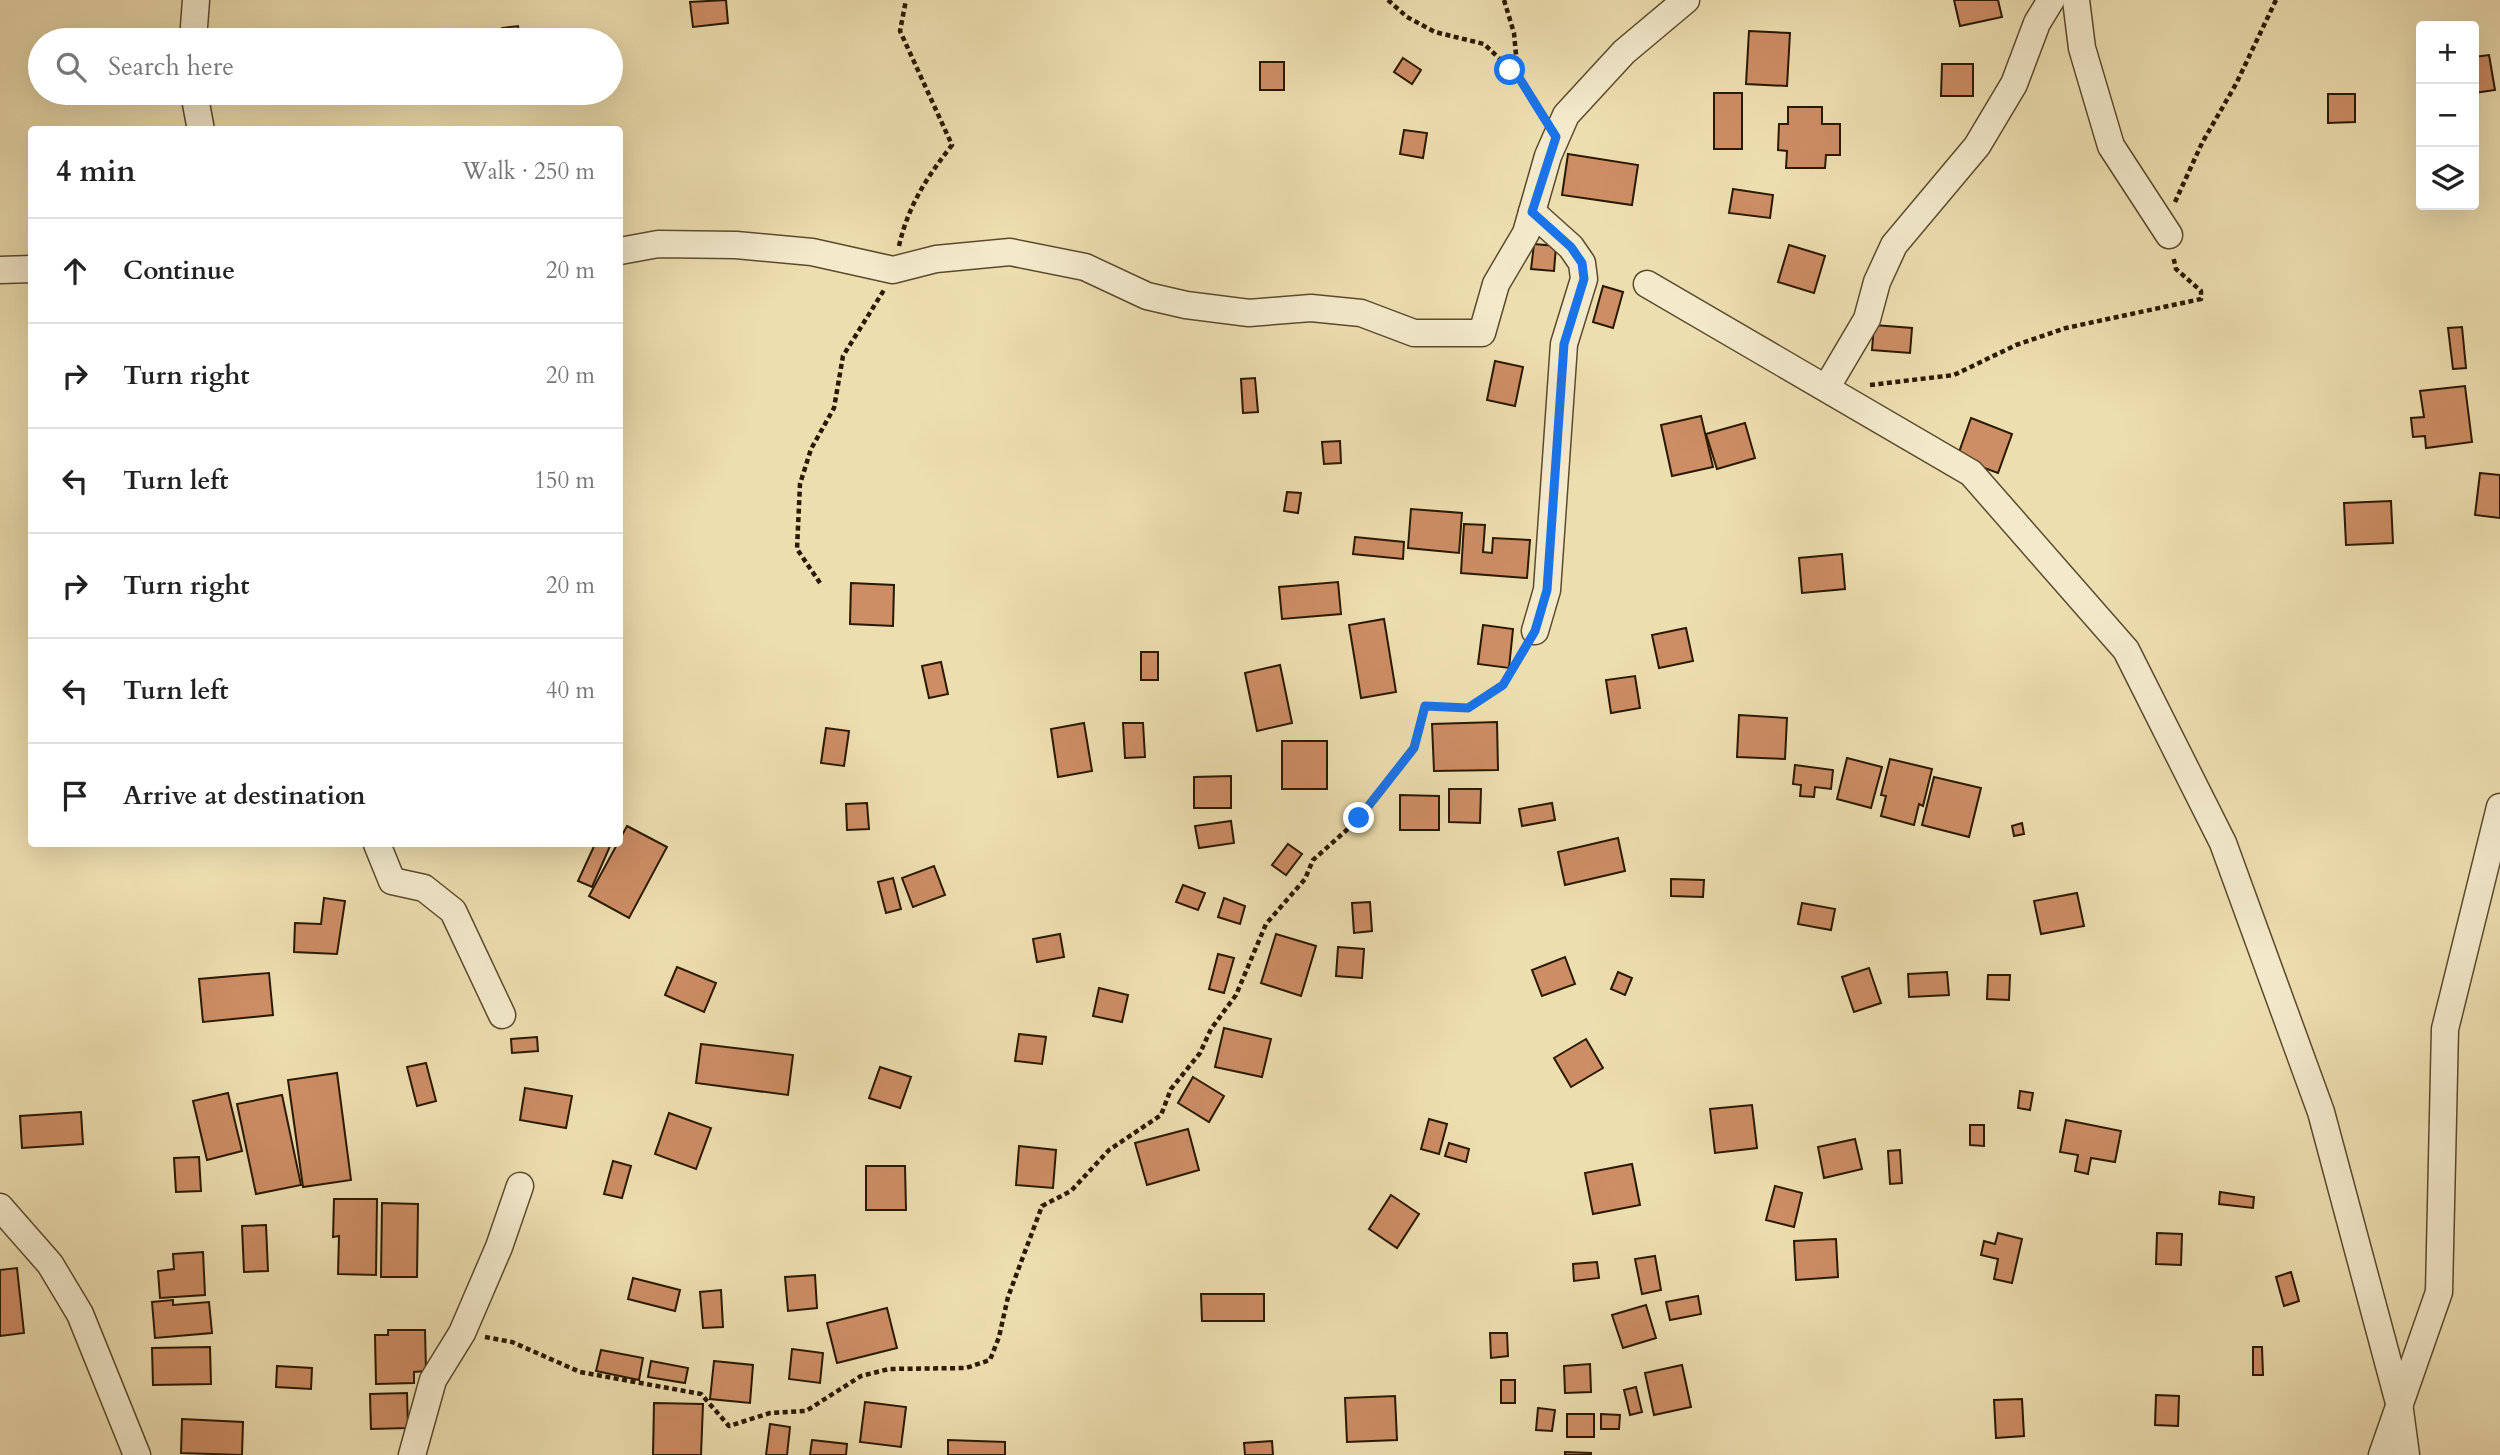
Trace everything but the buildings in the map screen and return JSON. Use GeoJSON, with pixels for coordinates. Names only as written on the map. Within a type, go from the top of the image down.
{"type":"FeatureCollection","features":[{"type":"Feature","properties":{"kind":"street"},"geometry":{"type":"LineString","coordinates":[[194,28],[196,0]]}},
{"type":"Feature","properties":{"kind":"street"},"geometry":{"type":"LineString","coordinates":[[623,250],[658,244],[736,245],[812,252],[893,270],[936,259],[1010,252],[1085,267],[1147,296],[1186,306],[1249,313],[1311,308],[1361,313],[1414,333],[1482,333],[1496,284],[1526,233],[1556,137],[1566,115],[1624,52],[1686,0]]}},
{"type":"Feature","properties":{"kind":"street"},"geometry":{"type":"LineString","coordinates":[[1831,380],[1867,319],[1877,282],[1894,245],[1977,146],[2014,84],[2038,23],[2051,0]]}},
{"type":"Feature","properties":{"kind":"street"},"geometry":{"type":"LineString","coordinates":[[2076,0],[2082,48],[2111,146],[2169,235]]}},
{"type":"Feature","properties":{"kind":"street"},"geometry":{"type":"LineString","coordinates":[[196,105],[200,126]]}},
{"type":"Feature","properties":{"kind":"street"},"geometry":{"type":"LineString","coordinates":[[1532,212],[1571,247],[1582,263],[1584,279],[1564,344],[1547,590],[1535,631]]}},
{"type":"Feature","properties":{"kind":"street"},"geometry":{"type":"LineString","coordinates":[[0,270],[28,269]]}},
{"type":"Feature","properties":{"kind":"street"},"geometry":{"type":"LineString","coordinates":[[1647,284],[1971,473],[2126,650],[2223,844],[2321,1112],[2399,1403],[2406,1455]]}},
{"type":"Feature","properties":{"kind":"street"},"geometry":{"type":"LineString","coordinates":[[2382,1455],[2439,1292],[2445,1029],[2500,807]]}},
{"type":"Feature","properties":{"kind":"street"},"geometry":{"type":"LineString","coordinates":[[377,847],[393,881],[424,888],[453,911],[502,1015]]}},
{"type":"Feature","properties":{"kind":"street"},"geometry":{"type":"LineString","coordinates":[[412,1455],[433,1380],[462,1333],[499,1247],[520,1186]]}},
{"type":"Feature","properties":{"kind":"street"},"geometry":{"type":"LineString","coordinates":[[0,1207],[50,1264],[80,1314],[137,1455]]}},
{"type":"Feature","properties":{"kind":"path"},"geometry":{"type":"LineString","coordinates":[[820,583],[797,549],[800,484],[811,449],[834,408],[843,356],[883,293],[893,270],[905,217],[923,183],[952,145],[900,31],[906,0]]}},
{"type":"Feature","properties":{"kind":"path"},"geometry":{"type":"LineString","coordinates":[[1388,0],[1408,17],[1435,32],[1484,44],[1518,76],[1556,137]]}},
{"type":"Feature","properties":{"kind":"path"},"geometry":{"type":"LineString","coordinates":[[1504,0],[1514,33],[1518,76]]}},
{"type":"Feature","properties":{"kind":"path"},"geometry":{"type":"LineString","coordinates":[[1867,385],[1954,375],[2016,345],[2066,328],[2201,299],[2201,291],[2176,269],[2169,235],[2176,198],[2276,0]]}},
{"type":"Feature","properties":{"kind":"path"},"geometry":{"type":"LineString","coordinates":[[462,1333],[512,1342],[580,1372],[701,1394],[729,1426],[770,1413],[806,1411],[861,1376],[889,1369],[966,1368],[990,1360],[999,1337],[1008,1297],[1042,1206],[1071,1191],[1109,1150],[1161,1115],[1171,1089],[1200,1052],[1211,1029],[1236,995],[1266,924],[1305,879],[1313,860],[1359,818],[1414,748],[1425,706],[1468,708],[1503,685],[1535,631]]}},
{"type":"Feature","properties":{"kind":"route"},"geometry":{"type":"LineString","coordinates":[[1359,818],[1414,748],[1425,706],[1468,708],[1503,685],[1535,631],[1547,590],[1564,344],[1584,279],[1582,263],[1571,247],[1532,212],[1556,137],[1531,101],[1518,76],[1510,70]]}}]}
